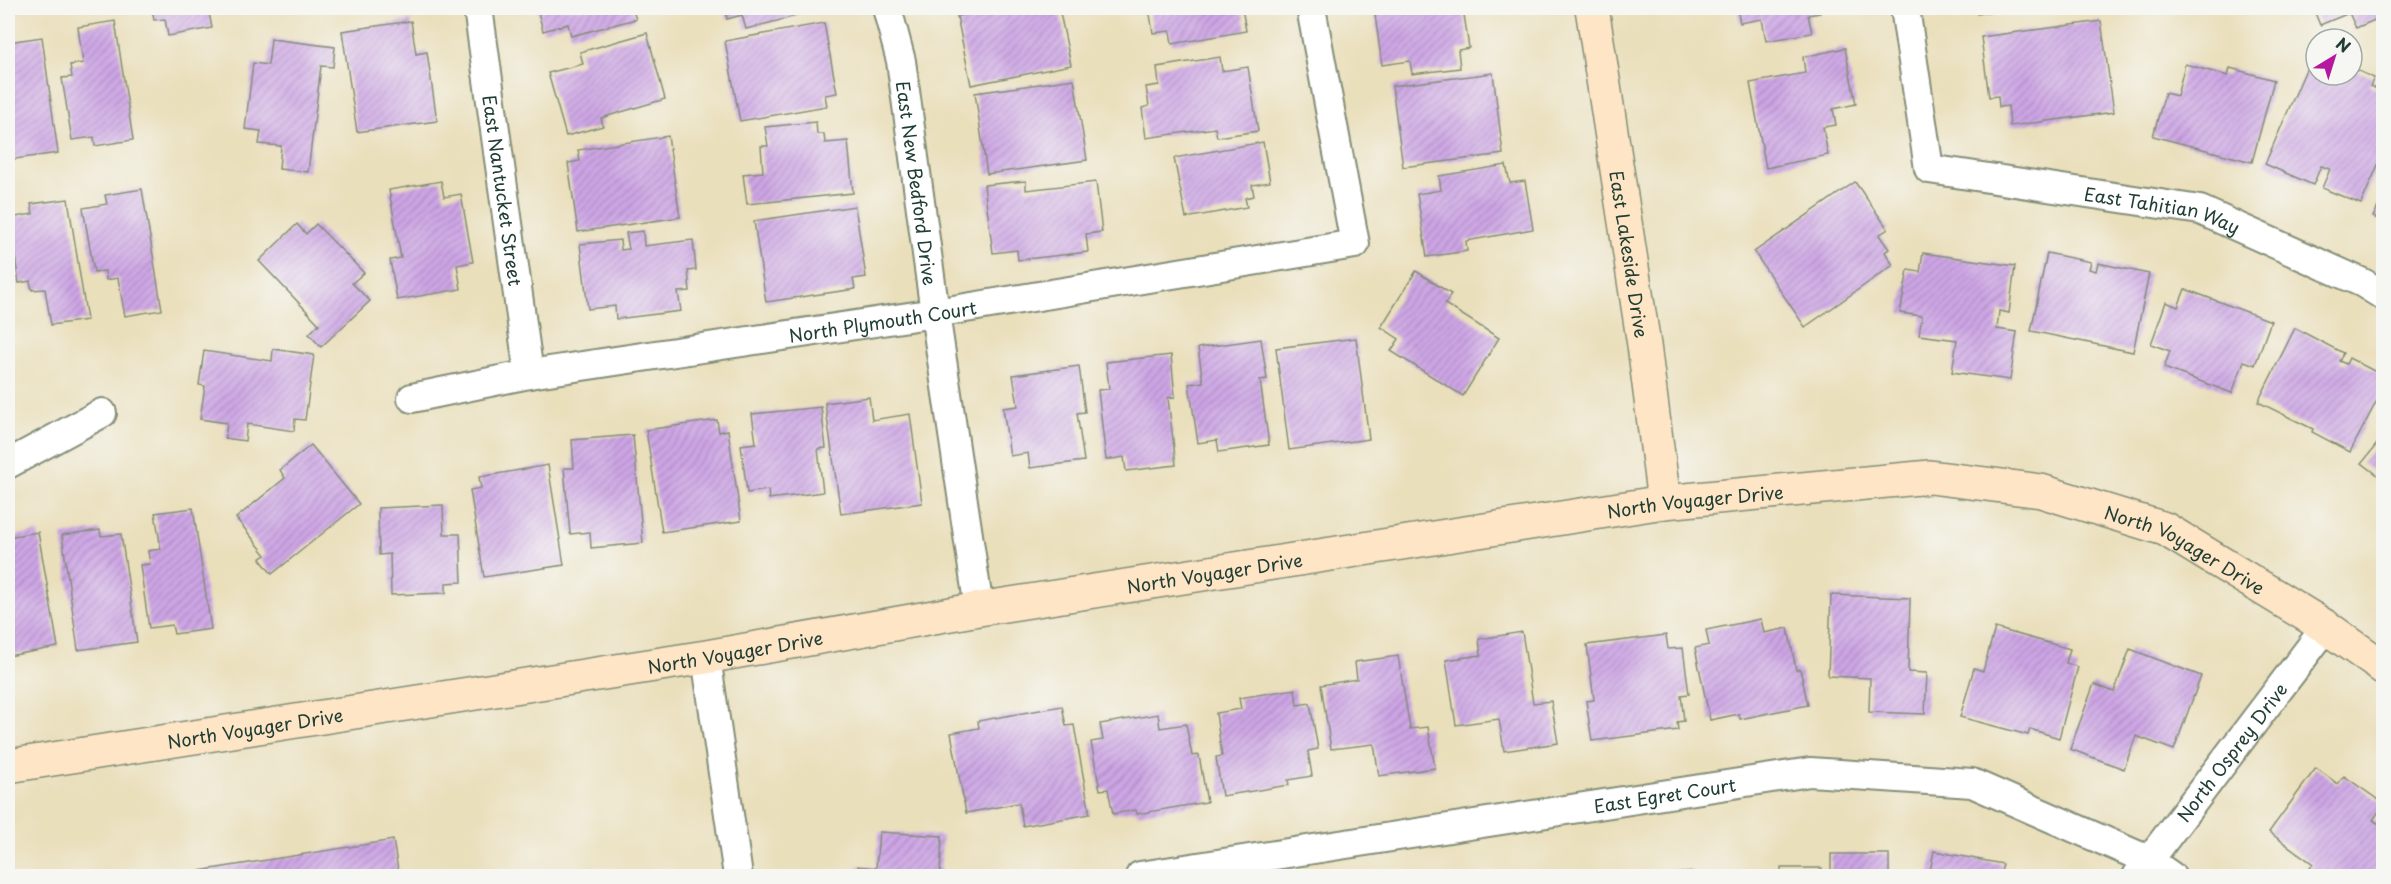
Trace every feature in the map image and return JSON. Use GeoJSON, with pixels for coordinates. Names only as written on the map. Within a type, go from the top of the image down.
{"type":"FeatureCollection","features":[{"type":"Feature","properties":{"kind":"street","name":"East Nantucket Street"},"geometry":{"type":"LineString","coordinates":[[478,8],[530,374]]}},
{"type":"Feature","properties":{"kind":"street","name":"East New Bedford Drive"},"geometry":{"type":"LineString","coordinates":[[887,8],[901,62],[979,609]]}},
{"type":"Feature","properties":{"kind":"street","name":"North Plymouth Court"},"geometry":{"type":"LineString","coordinates":[[412,398],[530,374],[935,313],[1354,244],[1311,8]]}},
{"type":"Feature","properties":{"kind":"street","name":"East Lakeside Drive"},"geometry":{"type":"LineString","coordinates":[[1592,8],[1644,345],[1664,502]]}},
{"type":"Feature","properties":{"kind":"street","name":"East Tahitian Way"},"geometry":{"type":"LineString","coordinates":[[1905,8],[1929,169],[2200,210],[2363,283],[2384,296]]}},
{"type":"Feature","properties":{"kind":"street"},"geometry":{"type":"LineString","coordinates":[[8,464],[102,413]]}},
{"type":"Feature","properties":{"kind":"street","name":"North Voyager Drive"},"geometry":{"type":"LineString","coordinates":[[8,766],[706,657],[979,609],[1664,502],[1930,477],[2041,490],[2165,529],[2326,627],[2384,668]]}},
{"type":"Feature","properties":{"kind":"street","name":"North Osprey Drive"},"geometry":{"type":"LineString","coordinates":[[2142,868],[2326,627]]}},
{"type":"Feature","properties":{"kind":"street"},"geometry":{"type":"LineString","coordinates":[[706,657],[738,876]]}},
{"type":"Feature","properties":{"kind":"street","name":"East Egret Court"},"geometry":{"type":"LineString","coordinates":[[1140,876],[1810,772],[1972,783],[2142,868],[2171,876]]}},
{"type":"Feature","properties":{"kind":"building"},"geometry":{"type":"Polygon","coordinates":[[[152,8],[229,9],[209,13],[212,28],[168,36],[165,19],[154,20],[152,8]]]}},
{"type":"Feature","properties":{"kind":"building"},"geometry":{"type":"Polygon","coordinates":[[[537,8],[632,8],[636,19],[571,36],[568,24],[543,31],[537,8]]]}},
{"type":"Feature","properties":{"kind":"building"},"geometry":{"type":"Polygon","coordinates":[[[724,8],[794,8],[796,16],[746,29],[742,15],[727,19],[724,8]]]}},
{"type":"Feature","properties":{"kind":"building"},"geometry":{"type":"Polygon","coordinates":[[[967,8],[1059,8],[1071,65],[971,85],[957,16],[969,14],[967,8]]]}},
{"type":"Feature","properties":{"kind":"building"},"geometry":{"type":"Polygon","coordinates":[[[1149,8],[1242,8],[1246,31],[1172,44],[1170,31],[1153,33],[1149,8]]]}},
{"type":"Feature","properties":{"kind":"building"},"geometry":{"type":"Polygon","coordinates":[[[1374,8],[1463,8],[1469,48],[1458,50],[1460,68],[1412,74],[1410,61],[1382,65],[1374,8]]]}},
{"type":"Feature","properties":{"kind":"building"},"geometry":{"type":"Polygon","coordinates":[[[1737,8],[1819,8],[1820,13],[1808,15],[1812,33],[1766,41],[1762,19],[1740,23],[1737,8]]]}},
{"type":"Feature","properties":{"kind":"building"},"geometry":{"type":"Polygon","coordinates":[[[1976,8],[2012,8],[2012,10],[1977,14],[1976,8]]]}},
{"type":"Feature","properties":{"kind":"building"},"geometry":{"type":"Polygon","coordinates":[[[2313,8],[2384,8],[2384,16],[2358,27],[2356,27],[2349,13],[2320,25],[2313,8]]]}},
{"type":"Feature","properties":{"kind":"building"},"geometry":{"type":"Polygon","coordinates":[[[115,21],[133,140],[95,146],[94,137],[72,140],[62,78],[72,77],[70,65],[83,63],[78,27],[115,21]]]}},
{"type":"Feature","properties":{"kind":"building"},"geometry":{"type":"Polygon","coordinates":[[[411,21],[416,54],[427,52],[437,121],[357,132],[342,31],[411,21]]]}},
{"type":"Feature","properties":{"kind":"building"},"geometry":{"type":"Polygon","coordinates":[[[2101,21],[2114,112],[2010,126],[2008,106],[1999,107],[1998,96],[1989,97],[1981,37],[2101,21]]]}},
{"type":"Feature","properties":{"kind":"building"},"geometry":{"type":"Polygon","coordinates":[[[824,23],[837,93],[825,95],[827,106],[740,121],[725,41],[824,23]]]}},
{"type":"Feature","properties":{"kind":"building"},"geometry":{"type":"Polygon","coordinates":[[[647,33],[665,99],[601,118],[603,126],[566,136],[548,73],[583,64],[580,52],[647,33]]]}},
{"type":"Feature","properties":{"kind":"building"},"geometry":{"type":"Polygon","coordinates":[[[42,37],[58,153],[8,160],[8,42],[42,37]]]}},
{"type":"Feature","properties":{"kind":"building"},"geometry":{"type":"Polygon","coordinates":[[[271,39],[335,47],[333,67],[321,66],[308,172],[279,169],[281,146],[259,144],[261,131],[245,129],[253,63],[268,65],[271,39]]]}},
{"type":"Feature","properties":{"kind":"building"},"geometry":{"type":"Polygon","coordinates":[[[1845,48],[1856,104],[1833,109],[1836,125],[1823,127],[1828,155],[1766,168],[1750,83],[1805,73],[1803,57],[1845,48]]]}},
{"type":"Feature","properties":{"kind":"building"},"geometry":{"type":"Polygon","coordinates":[[[1220,57],[1222,71],[1248,67],[1258,131],[1217,137],[1215,128],[1146,138],[1142,108],[1149,106],[1146,87],[1159,85],[1157,67],[1220,57]]]}},
{"type":"Feature","properties":{"kind":"building"},"geometry":{"type":"Polygon","coordinates":[[[2185,64],[2228,76],[2230,68],[2274,80],[2252,162],[2153,136],[2165,93],[2177,96],[2185,64]]]}},
{"type":"Feature","properties":{"kind":"building"},"geometry":{"type":"Polygon","coordinates":[[[1493,73],[1503,154],[1403,167],[1392,86],[1493,73]]]}},
{"type":"Feature","properties":{"kind":"building"},"geometry":{"type":"Polygon","coordinates":[[[2364,73],[2374,78],[2370,86],[2384,92],[2384,151],[2361,204],[2322,188],[2330,169],[2321,166],[2313,185],[2265,164],[2304,74],[2304,87],[2364,87],[2364,73]]]}},
{"type":"Feature","properties":{"kind":"building"},"geometry":{"type":"Polygon","coordinates":[[[1074,79],[1087,160],[987,174],[975,93],[1074,79]]]}},
{"type":"Feature","properties":{"kind":"building"},"geometry":{"type":"Polygon","coordinates":[[[816,122],[817,134],[824,134],[825,143],[848,141],[853,193],[747,204],[743,174],[763,172],[761,146],[768,146],[765,127],[816,122]]]}},
{"type":"Feature","properties":{"kind":"building"},"geometry":{"type":"Polygon","coordinates":[[[668,136],[680,217],[578,232],[568,163],[580,161],[578,150],[668,136]]]}},
{"type":"Feature","properties":{"kind":"building"},"geometry":{"type":"Polygon","coordinates":[[[1263,142],[1270,182],[1252,185],[1254,196],[1245,198],[1247,207],[1186,218],[1174,158],[1263,142]]]}},
{"type":"Feature","properties":{"kind":"building"},"geometry":{"type":"Polygon","coordinates":[[[1506,165],[1510,183],[1525,181],[1533,229],[1466,241],[1467,251],[1427,257],[1417,194],[1441,190],[1439,176],[1506,165]]]}},
{"type":"Feature","properties":{"kind":"building"},"geometry":{"type":"Polygon","coordinates":[[[441,181],[444,197],[461,194],[473,262],[457,265],[461,289],[397,300],[390,260],[401,258],[389,190],[441,181]]]}},
{"type":"Feature","properties":{"kind":"building"},"geometry":{"type":"Polygon","coordinates":[[[1026,181],[1026,190],[1096,182],[1102,232],[1086,234],[1088,252],[1018,260],[1017,250],[993,253],[984,185],[1026,181]]]}},
{"type":"Feature","properties":{"kind":"building"},"geometry":{"type":"Polygon","coordinates":[[[1855,182],[1888,229],[1879,235],[1889,249],[1885,252],[1893,265],[1805,327],[1754,252],[1855,182]]]}},
{"type":"Feature","properties":{"kind":"building"},"geometry":{"type":"Polygon","coordinates":[[[142,189],[162,310],[125,316],[118,278],[106,280],[105,271],[94,272],[83,208],[107,204],[105,195],[142,189]]]}},
{"type":"Feature","properties":{"kind":"building"},"geometry":{"type":"Polygon","coordinates":[[[2384,195],[2384,222],[2373,217],[2384,195]]]}},
{"type":"Feature","properties":{"kind":"building"},"geometry":{"type":"Polygon","coordinates":[[[68,199],[87,320],[51,325],[45,289],[32,290],[30,281],[19,283],[9,218],[33,214],[31,204],[68,199]]]}},
{"type":"Feature","properties":{"kind":"building"},"geometry":{"type":"Polygon","coordinates":[[[855,206],[866,277],[853,279],[855,289],[766,302],[754,221],[855,206]]]}},
{"type":"Feature","properties":{"kind":"building"},"geometry":{"type":"Polygon","coordinates":[[[297,224],[306,234],[316,224],[364,273],[352,283],[370,301],[321,347],[309,334],[319,324],[259,261],[297,224]]]}},
{"type":"Feature","properties":{"kind":"building"},"geometry":{"type":"Polygon","coordinates":[[[643,231],[644,246],[693,240],[696,270],[688,271],[690,291],[678,292],[681,311],[616,319],[615,306],[588,309],[580,244],[620,240],[621,250],[629,249],[626,233],[643,231]]]}},
{"type":"Feature","properties":{"kind":"building"},"geometry":{"type":"Polygon","coordinates":[[[1923,253],[2015,266],[2009,313],[1999,311],[1997,329],[2017,332],[2010,380],[1952,372],[1957,340],[1919,335],[1922,316],[1900,313],[1908,270],[1920,272],[1923,253]]]}},
{"type":"Feature","properties":{"kind":"building"},"geometry":{"type":"Polygon","coordinates":[[[2047,253],[2091,262],[2089,269],[2096,271],[2098,263],[2149,274],[2133,352],[2031,331],[2047,253]]]}},
{"type":"Feature","properties":{"kind":"building"},"geometry":{"type":"Polygon","coordinates":[[[1416,271],[1451,294],[1445,304],[1499,338],[1463,396],[1391,351],[1399,339],[1381,327],[1416,271]]]}},
{"type":"Feature","properties":{"kind":"building"},"geometry":{"type":"Polygon","coordinates":[[[2185,289],[2271,321],[2255,365],[2244,361],[2232,393],[2164,368],[2170,351],[2151,344],[2166,302],[2178,307],[2185,289]]]}},
{"type":"Feature","properties":{"kind":"building"},"geometry":{"type":"Polygon","coordinates":[[[2295,328],[2343,353],[2339,361],[2346,364],[2349,358],[2384,376],[2384,387],[2350,452],[2312,432],[2313,429],[2258,402],[2295,328]]]}},
{"type":"Feature","properties":{"kind":"building"},"geometry":{"type":"Polygon","coordinates":[[[1356,338],[1369,439],[1289,450],[1276,348],[1356,338]]]}},
{"type":"Feature","properties":{"kind":"building"},"geometry":{"type":"Polygon","coordinates":[[[1261,339],[1267,379],[1260,380],[1269,445],[1219,452],[1217,440],[1198,443],[1189,384],[1203,382],[1198,348],[1261,339]]]}},
{"type":"Feature","properties":{"kind":"building"},"geometry":{"type":"Polygon","coordinates":[[[273,349],[314,355],[305,420],[295,419],[294,431],[247,424],[245,441],[225,438],[227,423],[200,419],[205,386],[199,385],[204,351],[272,361],[273,349]]]}},
{"type":"Feature","properties":{"kind":"building"},"geometry":{"type":"Polygon","coordinates":[[[1171,355],[1175,397],[1168,398],[1176,465],[1126,471],[1124,457],[1106,460],[1098,390],[1109,389],[1106,362],[1171,355]]]}},
{"type":"Feature","properties":{"kind":"building"},"geometry":{"type":"Polygon","coordinates":[[[1079,366],[1085,412],[1077,413],[1084,461],[1030,468],[1028,453],[1010,456],[1003,408],[1018,406],[1013,375],[1079,366]]]}},
{"type":"Feature","properties":{"kind":"building"},"geometry":{"type":"Polygon","coordinates":[[[869,397],[872,420],[910,414],[922,503],[841,514],[825,403],[869,397]]]}},
{"type":"Feature","properties":{"kind":"building"},"geometry":{"type":"Polygon","coordinates":[[[821,407],[826,448],[818,449],[823,492],[769,499],[768,490],[747,493],[741,445],[756,443],[752,414],[821,407]]]}},
{"type":"Feature","properties":{"kind":"building"},"geometry":{"type":"Polygon","coordinates":[[[717,420],[719,432],[728,430],[741,521],[662,532],[646,430],[717,420]]]}},
{"type":"Feature","properties":{"kind":"building"},"geometry":{"type":"Polygon","coordinates":[[[633,435],[643,543],[591,548],[590,532],[570,534],[564,468],[574,468],[572,440],[633,435]]]}},
{"type":"Feature","properties":{"kind":"building"},"geometry":{"type":"Polygon","coordinates":[[[2384,435],[2384,480],[2362,463],[2384,435]]]}},
{"type":"Feature","properties":{"kind":"building"},"geometry":{"type":"Polygon","coordinates":[[[311,445],[359,504],[272,574],[260,559],[266,555],[236,518],[285,478],[280,470],[311,445]]]}},
{"type":"Feature","properties":{"kind":"building"},"geometry":{"type":"Polygon","coordinates":[[[548,465],[564,565],[484,577],[470,490],[481,488],[479,477],[548,465]]]}},
{"type":"Feature","properties":{"kind":"building"},"geometry":{"type":"Polygon","coordinates":[[[443,505],[444,534],[460,534],[462,582],[446,583],[446,593],[391,595],[390,554],[379,555],[378,508],[443,505]]]}},
{"type":"Feature","properties":{"kind":"building"},"geometry":{"type":"Polygon","coordinates":[[[193,508],[211,629],[174,634],[172,625],[149,628],[140,565],[150,564],[148,551],[161,549],[155,513],[193,508]]]}},
{"type":"Feature","properties":{"kind":"building"},"geometry":{"type":"Polygon","coordinates":[[[100,530],[101,536],[121,534],[137,642],[78,650],[62,535],[100,530]]]}},
{"type":"Feature","properties":{"kind":"building"},"geometry":{"type":"Polygon","coordinates":[[[38,532],[58,647],[8,656],[8,537],[38,532]]]}},
{"type":"Feature","properties":{"kind":"building"},"geometry":{"type":"Polygon","coordinates":[[[1831,595],[1910,598],[1908,672],[1927,673],[1925,714],[1869,712],[1870,678],[1828,676],[1831,595]]]}},
{"type":"Feature","properties":{"kind":"building"},"geometry":{"type":"Polygon","coordinates":[[[1761,619],[1764,633],[1788,628],[1796,670],[1800,669],[1808,705],[1740,719],[1739,714],[1710,720],[1695,648],[1709,645],[1706,630],[1761,619]]]}},
{"type":"Feature","properties":{"kind":"building"},"geometry":{"type":"Polygon","coordinates":[[[1995,628],[2070,649],[2066,663],[2078,667],[2059,738],[2030,729],[2028,735],[1960,717],[1974,668],[1983,671],[1995,628]]]}},
{"type":"Feature","properties":{"kind":"building"},"geometry":{"type":"Polygon","coordinates":[[[1522,632],[1533,703],[1551,701],[1558,743],[1504,751],[1499,719],[1456,725],[1446,660],[1481,655],[1479,639],[1522,632]]]}},
{"type":"Feature","properties":{"kind":"building"},"geometry":{"type":"Polygon","coordinates":[[[1666,635],[1668,649],[1683,648],[1689,694],[1681,695],[1684,721],[1677,722],[1678,730],[1592,741],[1586,701],[1594,700],[1587,645],[1666,635]]]}},
{"type":"Feature","properties":{"kind":"building"},"geometry":{"type":"Polygon","coordinates":[[[2130,649],[2201,676],[2174,750],[2136,736],[2124,769],[2070,749],[2094,684],[2114,692],[2130,649]]]}},
{"type":"Feature","properties":{"kind":"building"},"geometry":{"type":"Polygon","coordinates":[[[1398,656],[1410,729],[1428,727],[1435,768],[1379,776],[1374,744],[1331,749],[1321,685],[1357,679],[1355,662],[1398,656]]]}},
{"type":"Feature","properties":{"kind":"building"},"geometry":{"type":"Polygon","coordinates":[[[1295,689],[1297,705],[1310,703],[1318,749],[1308,751],[1312,776],[1288,780],[1289,785],[1222,796],[1216,757],[1222,756],[1216,713],[1241,709],[1239,698],[1295,689]]]}},
{"type":"Feature","properties":{"kind":"building"},"geometry":{"type":"Polygon","coordinates":[[[1062,706],[1066,726],[1074,725],[1090,814],[1023,826],[1019,803],[966,813],[951,733],[979,728],[978,721],[1062,706]]]}},
{"type":"Feature","properties":{"kind":"building"},"geometry":{"type":"Polygon","coordinates":[[[1158,714],[1160,728],[1186,724],[1192,756],[1199,755],[1207,802],[1137,814],[1136,810],[1113,814],[1108,789],[1100,790],[1091,742],[1103,740],[1100,724],[1158,714]]]}},
{"type":"Feature","properties":{"kind":"building"},"geometry":{"type":"Polygon","coordinates":[[[2316,768],[2338,784],[2344,776],[2384,804],[2373,820],[2384,827],[2384,864],[2374,876],[2310,876],[2306,874],[2313,864],[2269,832],[2316,768]]]}},
{"type":"Feature","properties":{"kind":"building"},"geometry":{"type":"Polygon","coordinates":[[[879,832],[942,836],[940,876],[857,876],[858,866],[876,868],[879,832]]]}},
{"type":"Feature","properties":{"kind":"building"},"geometry":{"type":"Polygon","coordinates":[[[393,840],[399,876],[193,876],[193,872],[393,840]]]}},
{"type":"Feature","properties":{"kind":"building"},"geometry":{"type":"Polygon","coordinates":[[[1934,851],[2003,864],[2000,876],[1929,876],[1934,851]]]}},
{"type":"Feature","properties":{"kind":"building"},"geometry":{"type":"Polygon","coordinates":[[[1831,854],[1889,854],[1889,876],[1831,876],[1831,854]]]}},
{"type":"Feature","properties":{"kind":"building"},"geometry":{"type":"Polygon","coordinates":[[[1781,868],[1822,868],[1821,876],[1781,876],[1781,868]]]}},
{"type":"Feature","properties":{"kind":"building"},"geometry":{"type":"Polygon","coordinates":[[[1693,872],[1694,876],[1673,876],[1673,874],[1693,872]]]}}]}
